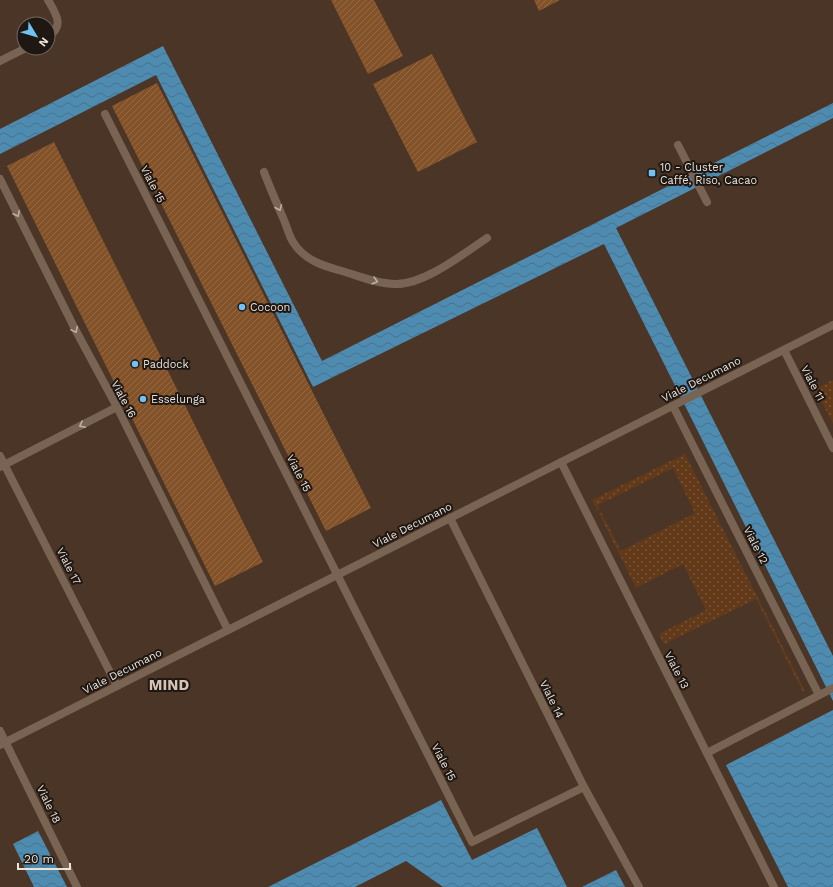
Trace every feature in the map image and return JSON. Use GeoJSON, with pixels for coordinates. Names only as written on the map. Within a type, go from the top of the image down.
{"type":"FeatureCollection","features":[{"type":"Feature","properties":{"kind":"lane"},"geometry":{"type":"LineString","coordinates":[[48,0],[58,19],[58,26],[56,30]]}},
{"type":"Feature","properties":{"kind":"lane"},"geometry":{"type":"LineString","coordinates":[[0,61],[16,53]]}},
{"type":"Feature","properties":{"kind":"lane","name":"Viale 15"},"geometry":{"type":"LineString","coordinates":[[106,114],[472,842],[584,787]]}},
{"type":"Feature","properties":{"kind":"lane"},"geometry":{"type":"LineString","coordinates":[[678,145],[706,202]]}},
{"type":"Feature","properties":{"kind":"lane"},"geometry":{"type":"LineString","coordinates":[[264,172],[294,242],[302,253],[323,266],[382,283],[407,284],[444,266],[487,238]]}},
{"type":"Feature","properties":{"kind":"lane","name":"Viale 16"},"geometry":{"type":"LineString","coordinates":[[0,179],[85,349],[117,407],[228,630]]}},
{"type":"Feature","properties":{"kind":"lane","name":"Viale Decumano"},"geometry":{"type":"LineString","coordinates":[[3,743],[833,325]]}},
{"type":"Feature","properties":{"kind":"lane","name":"Viale 11"},"geometry":{"type":"LineString","coordinates":[[784,350],[833,448]]}},
{"type":"Feature","properties":{"kind":"lane","name":"Viale 12"},"geometry":{"type":"LineString","coordinates":[[673,406],[819,695]]}},
{"type":"Feature","properties":{"kind":"lane"},"geometry":{"type":"LineString","coordinates":[[3,466],[117,407]]}},
{"type":"Feature","properties":{"kind":"lane","name":"Viale 17"},"geometry":{"type":"LineString","coordinates":[[0,456],[3,466],[117,686]]}},
{"type":"Feature","properties":{"kind":"lane","name":"Viale 13"},"geometry":{"type":"LineString","coordinates":[[561,462],[774,887]]}},
{"type":"Feature","properties":{"kind":"lane","name":"Viale 14"},"geometry":{"type":"LineString","coordinates":[[450,518],[584,787],[639,887]]}},
{"type":"Feature","properties":{"kind":"lane"},"geometry":{"type":"LineString","coordinates":[[707,753],[833,688]]}},
{"type":"Feature","properties":{"kind":"lane","name":"Viale 18"},"geometry":{"type":"LineString","coordinates":[[0,731],[3,743],[77,887]]}},
{"type":"Feature","properties":{"kind":"shaded area"},"geometry":{"type":"Polygon","coordinates":[[[0,0],[833,0],[833,887],[0,887],[0,0]]]}},
{"type":"Feature","properties":{"kind":"shaded area"},"geometry":{"type":"Polygon","coordinates":[[[833,380],[833,424],[815,389],[833,380]]]}},
{"type":"Feature","properties":{"kind":"shaded area"},"geometry":{"type":"Polygon","coordinates":[[[685,454],[805,691],[803,692],[756,599],[664,644],[659,634],[706,610],[683,564],[636,588],[599,513],[601,512],[621,551],[695,513],[673,468],[598,505],[600,508],[597,510],[592,500],[685,454]]]}},
{"type":"Feature","properties":{"kind":"water"},"geometry":{"type":"Polygon","coordinates":[[[163,46],[322,361],[833,103],[833,118],[616,228],[833,656],[833,701],[604,244],[313,387],[156,75],[0,154],[0,129],[163,46]]]}},
{"type":"Feature","properties":{"kind":"water"},"geometry":{"type":"Polygon","coordinates":[[[833,710],[833,887],[788,887],[726,765],[833,710]]]}},
{"type":"Feature","properties":{"kind":"water"},"geometry":{"type":"Polygon","coordinates":[[[441,800],[472,860],[537,828],[567,887],[443,887],[406,861],[355,887],[268,887],[441,800]]]}},
{"type":"Feature","properties":{"kind":"water"},"geometry":{"type":"Polygon","coordinates":[[[38,831],[67,887],[34,887],[13,844],[38,831]]]}},
{"type":"Feature","properties":{"kind":"water"},"geometry":{"type":"Polygon","coordinates":[[[616,870],[625,887],[582,887],[616,870]]]}},
{"type":"Feature","properties":{"kind":"building"},"geometry":{"type":"Polygon","coordinates":[[[331,0],[374,0],[403,56],[368,74],[331,0]]]}},
{"type":"Feature","properties":{"kind":"building"},"geometry":{"type":"Polygon","coordinates":[[[534,0],[560,0],[539,11],[534,0]]]}},
{"type":"Feature","properties":{"kind":"building"},"geometry":{"type":"Polygon","coordinates":[[[432,54],[477,142],[418,172],[373,84],[432,54]]]}},
{"type":"Feature","properties":{"kind":"building","name":"Cocoon"},"geometry":{"type":"Polygon","coordinates":[[[157,83],[371,508],[326,531],[112,106],[157,83]]]}},
{"type":"Feature","properties":{"kind":"building","name":"Paddock"},"geometry":{"type":"Polygon","coordinates":[[[54,142],[263,562],[215,586],[7,166],[54,142]]]}},
{"type":"Feature","properties":{"kind":"place","name":"10 - Cluster Caffé, Riso, Cacao"},"geometry":{"type":"Point","coordinates":[652,173]}},
{"type":"Feature","properties":{"kind":"place","name":"Cocoon"},"geometry":{"type":"Point","coordinates":[242,307]}},
{"type":"Feature","properties":{"kind":"place","name":"Paddock"},"geometry":{"type":"Point","coordinates":[135,364]}},
{"type":"Feature","properties":{"kind":"place","name":"Esselunga"},"geometry":{"type":"Point","coordinates":[143,399]}},
{"type":"Feature","properties":{"kind":"district","name":"MIND"},"geometry":{"type":"Point","coordinates":[169,685]}}]}
